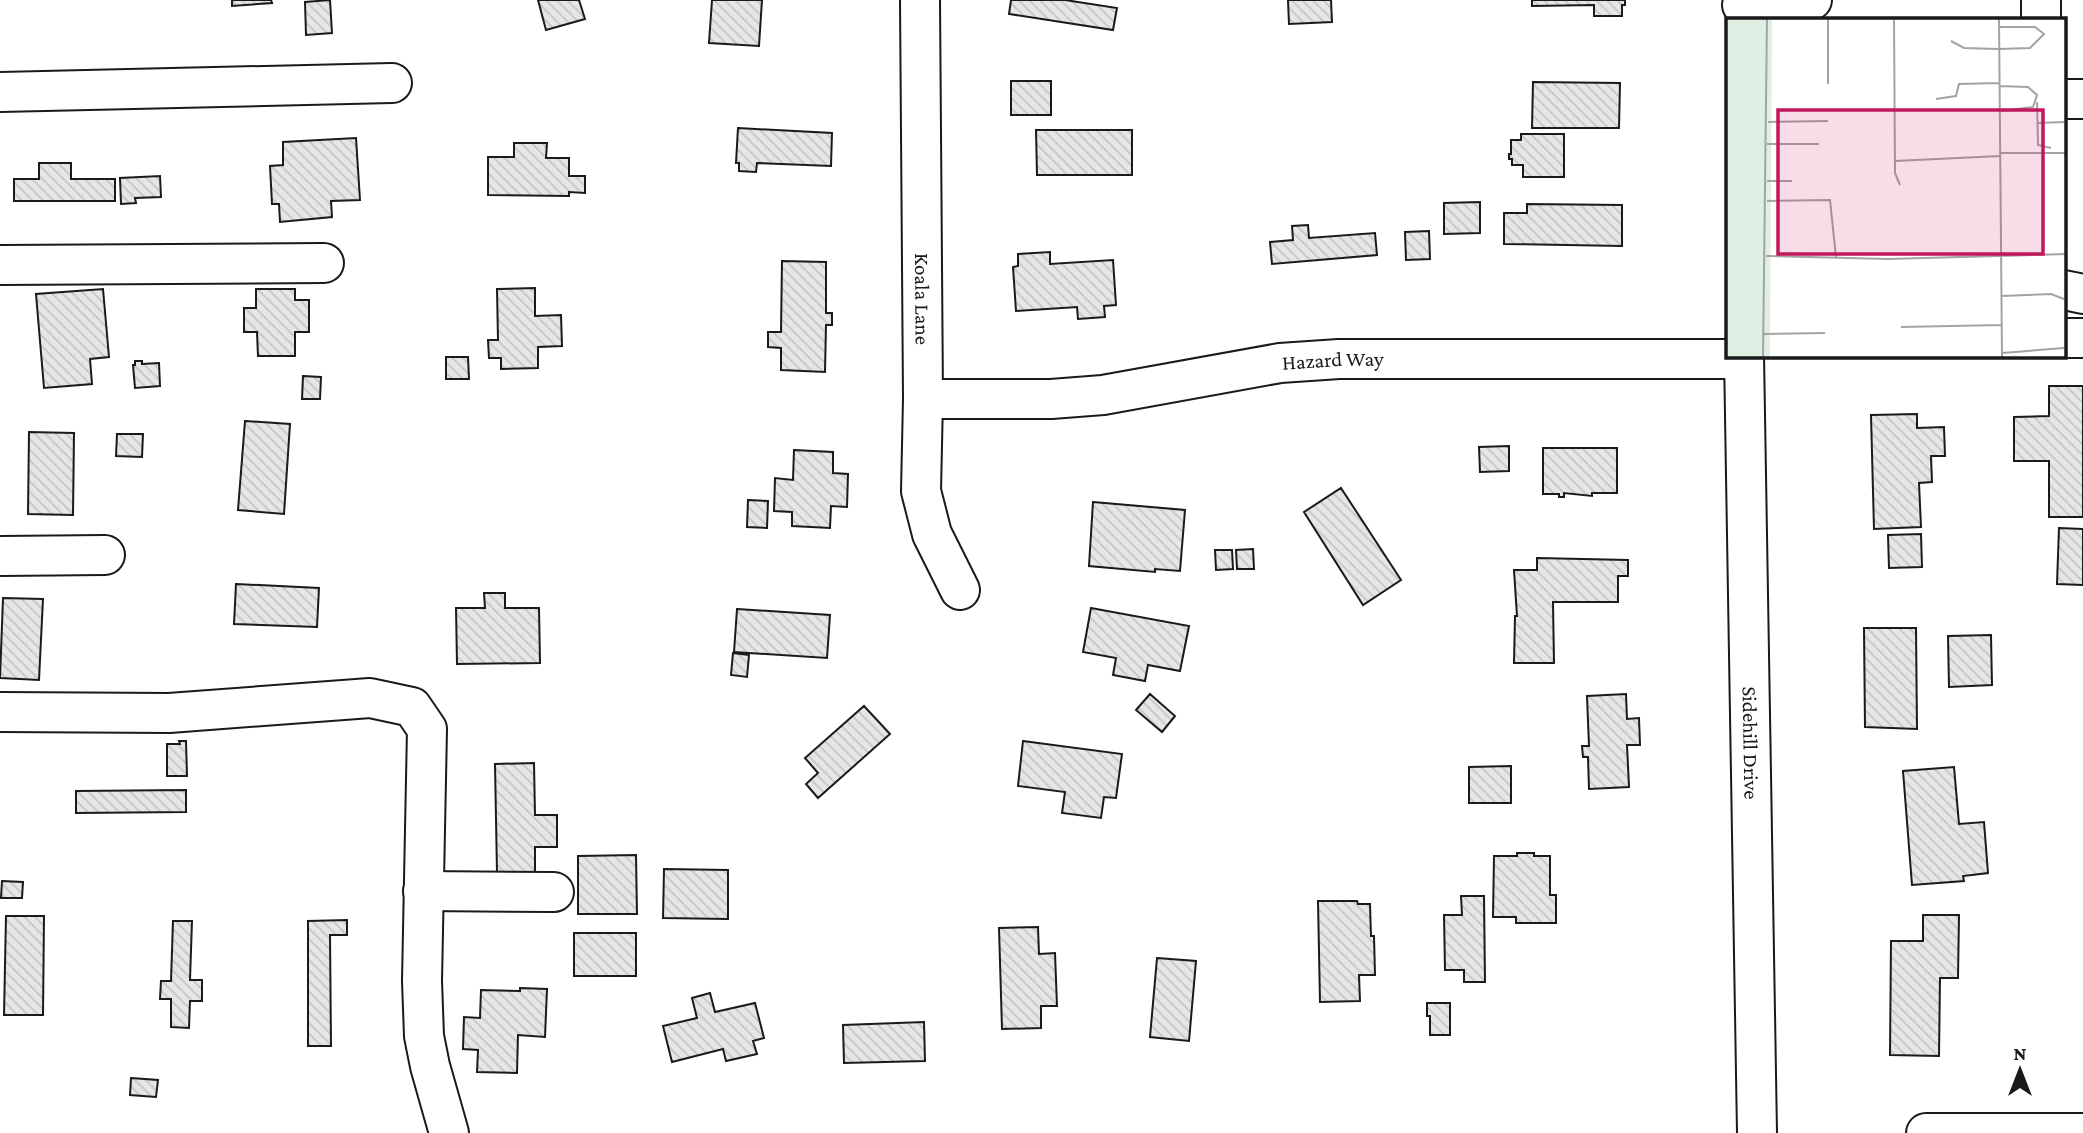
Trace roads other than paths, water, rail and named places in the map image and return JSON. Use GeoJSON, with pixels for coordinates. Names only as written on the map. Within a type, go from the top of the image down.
{"type":"FeatureCollection","features":[{"type":"Feature","properties":{"kind":"street","name":"Koala Lane"},"geometry":{"type":"LineString","coordinates":[[920,0],[923,399],[921,491],[932,534],[960,590]]}},
{"type":"Feature","properties":{"kind":"street"},"geometry":{"type":"LineString","coordinates":[[1742,8],[1812,0]]}},
{"type":"Feature","properties":{"kind":"street"},"geometry":{"type":"LineString","coordinates":[[2040,0],[2041,18]]}},
{"type":"Feature","properties":{"kind":"street"},"geometry":{"type":"LineString","coordinates":[[0,92],[392,83]]}},
{"type":"Feature","properties":{"kind":"street"},"geometry":{"type":"LineString","coordinates":[[0,265],[324,263]]}},
{"type":"Feature","properties":{"kind":"street","name":"Hazard Way"},"geometry":{"type":"LineString","coordinates":[[923,399],[1051,399],[1103,395],[1280,363],[1339,359],[1744,357]]}},
{"type":"Feature","properties":{"kind":"street","name":"Sidehill Drive"},"geometry":{"type":"LineString","coordinates":[[1744,357],[1757,1133]]}},
{"type":"Feature","properties":{"kind":"street"},"geometry":{"type":"LineString","coordinates":[[0,556],[105,555]]}},
{"type":"Feature","properties":{"kind":"street"},"geometry":{"type":"LineString","coordinates":[[0,712],[169,713],[370,698],[412,707],[427,729],[422,981],[424,1036],[449,1133]]}},
{"type":"Feature","properties":{"kind":"street"},"geometry":{"type":"LineString","coordinates":[[424,891],[554,892]]}},
{"type":"Feature","properties":{"kind":"street"},"geometry":{"type":"LineString","coordinates":[[1926,1133],[2083,1133]]}}]}
